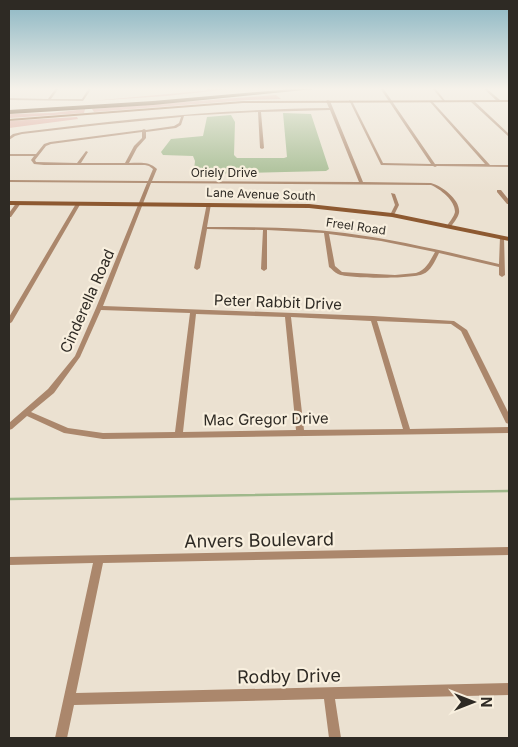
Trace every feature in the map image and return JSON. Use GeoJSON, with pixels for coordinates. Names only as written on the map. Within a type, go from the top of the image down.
{"type":"FeatureCollection","features":[{"type":"Feature","properties":{"kind":"street"},"geometry":{"type":"LineString","coordinates":[[9,139],[18,134],[102,123]]}},
{"type":"Feature","properties":{"kind":"street"},"geometry":{"type":"LineString","coordinates":[[144,130],[144,138],[135,147],[126,164],[38,164],[33,160],[45,145],[77,138],[144,130],[178,126],[180,123]]}},
{"type":"Feature","properties":{"kind":"street"},"geometry":{"type":"LineString","coordinates":[[260,123],[262,148]]}},
{"type":"Feature","properties":{"kind":"street"},"geometry":{"type":"LineString","coordinates":[[337,123],[361,183]]}},
{"type":"Feature","properties":{"kind":"street"},"geometry":{"type":"LineString","coordinates":[[361,123],[380,163],[384,165],[509,166]]}},
{"type":"Feature","properties":{"kind":"street"},"geometry":{"type":"LineString","coordinates":[[406,123],[435,166]]}},
{"type":"Feature","properties":{"kind":"street"},"geometry":{"type":"LineString","coordinates":[[451,123],[489,166]]}},
{"type":"Feature","properties":{"kind":"street"},"geometry":{"type":"LineString","coordinates":[[495,123],[509,136]]}},
{"type":"Feature","properties":{"kind":"street"},"geometry":{"type":"LineString","coordinates":[[78,164],[86,152]]}},
{"type":"Feature","properties":{"kind":"street"},"geometry":{"type":"LineString","coordinates":[[9,155],[37,155]]}},
{"type":"Feature","properties":{"kind":"street","name":"Cinderella Road"},"geometry":{"type":"LineString","coordinates":[[9,427],[51,391],[69,370],[85,343],[155,169],[150,165],[126,164]]}},
{"type":"Feature","properties":{"kind":"street","name":"Oriely Drive"},"geometry":{"type":"LineString","coordinates":[[9,181],[426,183],[443,189],[457,211],[449,226]]}},
{"type":"Feature","properties":{"kind":"street"},"geometry":{"type":"LineString","coordinates":[[500,191],[509,203]]}},
{"type":"Feature","properties":{"kind":"street"},"geometry":{"type":"LineString","coordinates":[[392,215],[396,206],[393,194]]}},
{"type":"Feature","properties":{"kind":"street","name":"Lane Avenue South"},"geometry":{"type":"LineString","coordinates":[[9,203],[308,206],[392,215],[506,238]]}},
{"type":"Feature","properties":{"kind":"street"},"geometry":{"type":"LineString","coordinates":[[9,216],[19,203]]}},
{"type":"Feature","properties":{"kind":"street"},"geometry":{"type":"LineString","coordinates":[[9,322],[79,203]]}},
{"type":"Feature","properties":{"kind":"street"},"geometry":{"type":"LineString","coordinates":[[196,268],[208,204]]}},
{"type":"Feature","properties":{"kind":"street","name":"Freel Road"},"geometry":{"type":"LineString","coordinates":[[204,228],[265,228],[326,232],[438,251],[502,266]]}},
{"type":"Feature","properties":{"kind":"street"},"geometry":{"type":"LineString","coordinates":[[264,269],[265,228]]}},
{"type":"Feature","properties":{"kind":"street"},"geometry":{"type":"LineString","coordinates":[[326,232],[332,267],[336,272],[346,274],[413,276],[423,272],[438,251]]}},
{"type":"Feature","properties":{"kind":"street"},"geometry":{"type":"LineString","coordinates":[[502,274],[506,238]]}},
{"type":"Feature","properties":{"kind":"street","name":"Peter Rabbit Drive"},"geometry":{"type":"LineString","coordinates":[[99,308],[446,320],[456,323],[464,330],[509,421]]}},
{"type":"Feature","properties":{"kind":"street"},"geometry":{"type":"LineString","coordinates":[[179,434],[193,312]]}},
{"type":"Feature","properties":{"kind":"street"},"geometry":{"type":"LineString","coordinates":[[288,315],[300,433]]}},
{"type":"Feature","properties":{"kind":"street"},"geometry":{"type":"LineString","coordinates":[[373,318],[407,431]]}},
{"type":"Feature","properties":{"kind":"street","name":"Mac Gregor Drive"},"geometry":{"type":"LineString","coordinates":[[27,413],[57,428],[85,435],[509,430]]}},
{"type":"Feature","properties":{"kind":"street","name":"Anvers Boulevard"},"geometry":{"type":"LineString","coordinates":[[9,561],[509,551]]}},
{"type":"Feature","properties":{"kind":"street"},"geometry":{"type":"LineString","coordinates":[[61,738],[99,560]]}},
{"type":"Feature","properties":{"kind":"street","name":"Rodby Drive"},"geometry":{"type":"LineString","coordinates":[[70,699],[509,689]]}},
{"type":"Feature","properties":{"kind":"street"},"geometry":{"type":"LineString","coordinates":[[329,693],[335,738]]}},
{"type":"Feature","properties":{"kind":"shaded area"},"geometry":{"type":"Polygon","coordinates":[[[9,123],[48,123],[9,128],[9,123]]]}},
{"type":"Feature","properties":{"kind":"shaded area"},"geometry":{"type":"Polygon","coordinates":[[[206,123],[235,123],[234,155],[237,158],[287,157],[284,123],[314,123],[329,169],[326,171],[198,174],[194,170],[195,161],[193,156],[163,155],[161,152],[171,139],[203,136],[206,123]]]}},
{"type":"Feature","properties":{"kind":"waterway"},"geometry":{"type":"LineString","coordinates":[[9,499],[509,491]]}}]}
